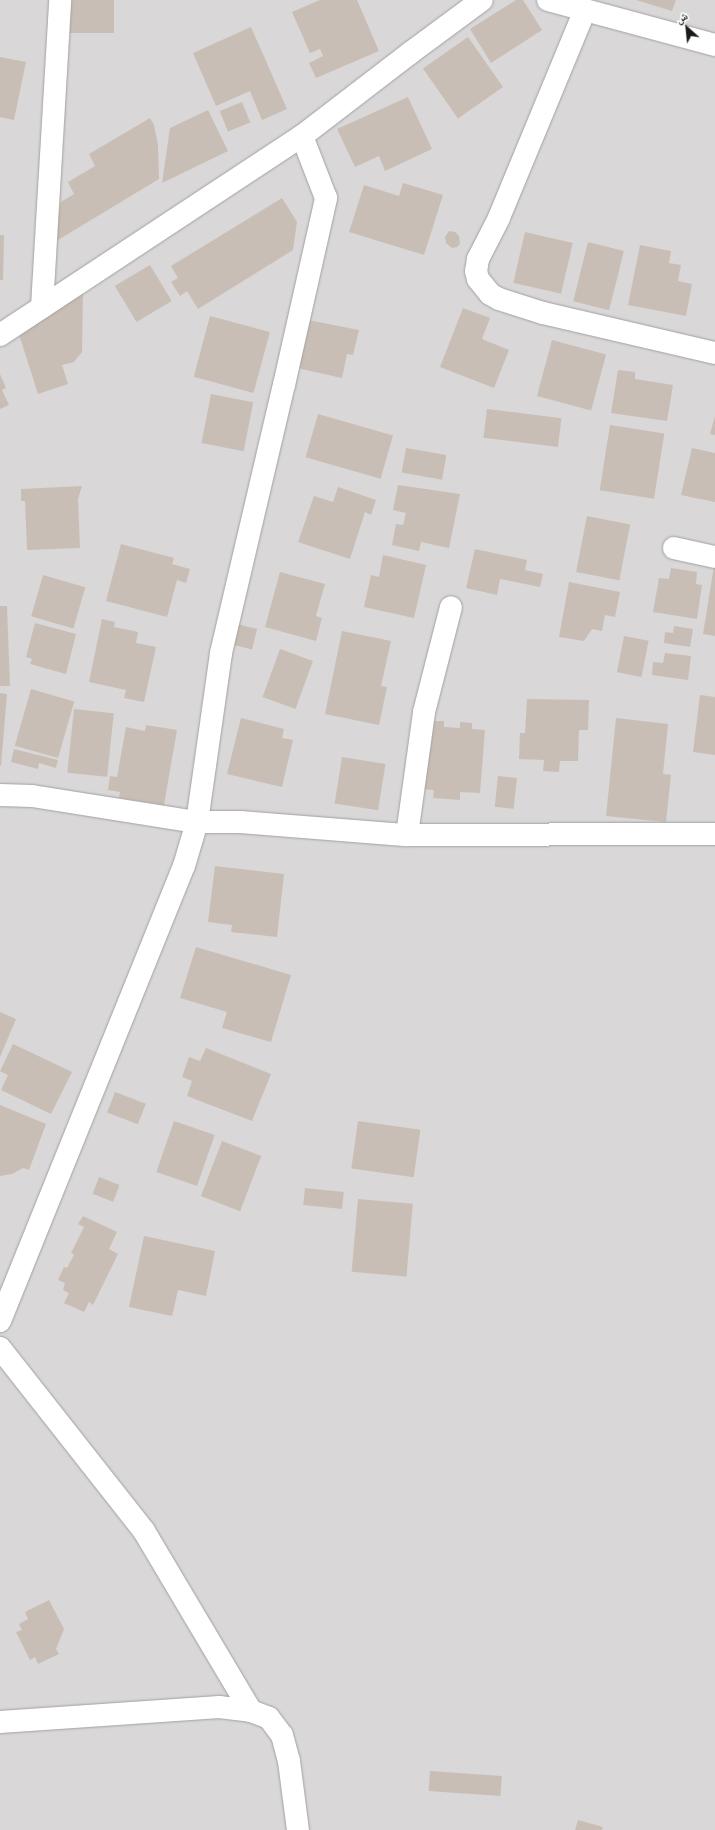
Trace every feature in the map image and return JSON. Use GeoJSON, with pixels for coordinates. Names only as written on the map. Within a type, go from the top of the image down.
{"type":"FeatureCollection","features":[{"type":"Feature","properties":{"kind":"street"},"geometry":{"type":"LineString","coordinates":[[42,307],[60,0]]}},
{"type":"Feature","properties":{"kind":"street"},"geometry":{"type":"LineString","coordinates":[[0,335],[302,136],[410,52],[482,0]]}},
{"type":"Feature","properties":{"kind":"street"},"geometry":{"type":"LineString","coordinates":[[548,0],[715,45]]}},
{"type":"Feature","properties":{"kind":"street"},"geometry":{"type":"LineString","coordinates":[[585,10],[499,218],[478,259],[476,271],[478,279],[490,294],[499,299],[543,313],[715,353]]}},
{"type":"Feature","properties":{"kind":"street"},"geometry":{"type":"LineString","coordinates":[[0,1321],[184,866],[198,822],[221,653],[326,198],[302,136]]}},
{"type":"Feature","properties":{"kind":"street"},"geometry":{"type":"LineString","coordinates":[[674,548],[715,556]]}},
{"type":"Feature","properties":{"kind":"street"},"geometry":{"type":"LineString","coordinates":[[407,835],[424,712],[451,607]]}},
{"type":"Feature","properties":{"kind":"street"},"geometry":{"type":"LineString","coordinates":[[0,795],[32,796],[198,822],[240,822],[407,835],[715,834]]}},
{"type":"Feature","properties":{"kind":"street"},"geometry":{"type":"LineString","coordinates":[[0,1348],[144,1531],[251,1711]]}},
{"type":"Feature","properties":{"kind":"street"},"geometry":{"type":"LineString","coordinates":[[0,1722],[219,1707],[251,1711],[269,1718],[282,1735],[289,1760],[298,1830]]}},
{"type":"Feature","properties":{"kind":"shaded area"},"geometry":{"type":"Polygon","coordinates":[[[0,0],[715,0],[715,1830],[0,1830],[0,0]]]}},
{"type":"Feature","properties":{"kind":"building"},"geometry":{"type":"Polygon","coordinates":[[[68,0],[114,0],[114,33],[68,33],[68,0]]]}},
{"type":"Feature","properties":{"kind":"building"},"geometry":{"type":"Polygon","coordinates":[[[320,0],[357,0],[379,51],[316,78],[309,63],[323,56],[320,49],[310,53],[292,12],[320,0]]]}},
{"type":"Feature","properties":{"kind":"building"},"geometry":{"type":"Polygon","coordinates":[[[516,0],[523,0],[542,30],[491,63],[470,29],[516,0]]]}},
{"type":"Feature","properties":{"kind":"building"},"geometry":{"type":"Polygon","coordinates":[[[636,0],[676,0],[672,11],[636,0]]]}},
{"type":"Feature","properties":{"kind":"building"},"geometry":{"type":"Polygon","coordinates":[[[251,27],[287,109],[262,120],[250,91],[216,106],[193,53],[251,27]]]}},
{"type":"Feature","properties":{"kind":"building"},"geometry":{"type":"Polygon","coordinates":[[[468,37],[503,87],[458,119],[423,69],[468,37]]]}},
{"type":"Feature","properties":{"kind":"building"},"geometry":{"type":"Polygon","coordinates":[[[0,57],[26,62],[14,120],[0,117],[0,57]]]}},
{"type":"Feature","properties":{"kind":"building"},"geometry":{"type":"Polygon","coordinates":[[[408,97],[432,149],[385,171],[379,156],[355,167],[337,129],[408,97]]]}},
{"type":"Feature","properties":{"kind":"building"},"geometry":{"type":"Polygon","coordinates":[[[242,102],[250,122],[228,131],[220,111],[242,102]]]}},
{"type":"Feature","properties":{"kind":"building"},"geometry":{"type":"Polygon","coordinates":[[[208,110],[228,151],[162,183],[170,128],[208,110]]]}},
{"type":"Feature","properties":{"kind":"building"},"geometry":{"type":"Polygon","coordinates":[[[150,118],[154,125],[158,145],[159,179],[53,243],[61,202],[74,194],[68,182],[95,166],[89,154],[150,118]]]}},
{"type":"Feature","properties":{"kind":"building"},"geometry":{"type":"Polygon","coordinates":[[[403,183],[443,195],[424,255],[349,232],[364,185],[399,196],[403,183]]]}},
{"type":"Feature","properties":{"kind":"building"},"geometry":{"type":"Polygon","coordinates":[[[282,198],[297,222],[293,250],[198,309],[187,291],[180,296],[171,282],[178,278],[171,266],[282,198]]]}},
{"type":"Feature","properties":{"kind":"building"},"geometry":{"type":"Polygon","coordinates":[[[449,231],[455,232],[459,236],[460,244],[457,247],[452,248],[446,243],[445,237],[449,231]]]}},
{"type":"Feature","properties":{"kind":"building"},"geometry":{"type":"Polygon","coordinates":[[[525,232],[573,243],[561,294],[513,283],[525,232]]]}},
{"type":"Feature","properties":{"kind":"building"},"geometry":{"type":"Polygon","coordinates":[[[0,235],[4,235],[3,280],[0,280],[0,235]]]}},
{"type":"Feature","properties":{"kind":"building"},"geometry":{"type":"Polygon","coordinates":[[[588,242],[624,251],[609,310],[573,301],[588,242]]]}},
{"type":"Feature","properties":{"kind":"building"},"geometry":{"type":"Polygon","coordinates":[[[640,245],[671,251],[669,263],[681,265],[678,281],[692,284],[686,316],[628,305],[640,245]]]}},
{"type":"Feature","properties":{"kind":"building"},"geometry":{"type":"Polygon","coordinates":[[[150,265],[172,301],[136,322],[115,286],[150,265]]]}},
{"type":"Feature","properties":{"kind":"building"},"geometry":{"type":"Polygon","coordinates":[[[83,293],[82,352],[74,362],[62,365],[68,384],[38,394],[17,328],[83,293]]]}},
{"type":"Feature","properties":{"kind":"building"},"geometry":{"type":"Polygon","coordinates":[[[463,308],[490,318],[482,339],[509,350],[494,388],[440,367],[463,308]]]}},
{"type":"Feature","properties":{"kind":"building"},"geometry":{"type":"Polygon","coordinates":[[[210,316],[270,332],[254,393],[194,377],[210,316]]]}},
{"type":"Feature","properties":{"kind":"building"},"geometry":{"type":"Polygon","coordinates":[[[308,320],[359,330],[353,355],[347,354],[342,378],[297,368],[308,320]]]}},
{"type":"Feature","properties":{"kind":"building"},"geometry":{"type":"Polygon","coordinates":[[[552,340],[606,354],[591,411],[537,396],[552,340]]]}},
{"type":"Feature","properties":{"kind":"building"},"geometry":{"type":"Polygon","coordinates":[[[618,370],[635,372],[635,379],[673,385],[667,421],[611,413],[618,370]]]}},
{"type":"Feature","properties":{"kind":"building"},"geometry":{"type":"Polygon","coordinates":[[[0,374],[6,388],[2,390],[9,405],[0,409],[0,374]]]}},
{"type":"Feature","properties":{"kind":"building"},"geometry":{"type":"Polygon","coordinates":[[[211,394],[253,402],[244,451],[201,443],[211,394]]]}},
{"type":"Feature","properties":{"kind":"building"},"geometry":{"type":"Polygon","coordinates":[[[487,409],[561,418],[558,447],[483,438],[487,409]]]}},
{"type":"Feature","properties":{"kind":"building"},"geometry":{"type":"Polygon","coordinates":[[[318,414],[393,435],[381,479],[306,457],[318,414]]]}},
{"type":"Feature","properties":{"kind":"building"},"geometry":{"type":"Polygon","coordinates":[[[715,416],[715,435],[710,434],[715,416]]]}},
{"type":"Feature","properties":{"kind":"building"},"geometry":{"type":"Polygon","coordinates":[[[610,425],[664,434],[654,499],[600,490],[610,425]]]}},
{"type":"Feature","properties":{"kind":"building"},"geometry":{"type":"Polygon","coordinates":[[[406,448],[446,455],[442,480],[402,473],[406,448]]]}},
{"type":"Feature","properties":{"kind":"building"},"geometry":{"type":"Polygon","coordinates":[[[692,448],[715,453],[715,502],[681,495],[692,448]]]}},
{"type":"Feature","properties":{"kind":"building"},"geometry":{"type":"Polygon","coordinates":[[[398,485],[460,494],[449,548],[421,542],[419,551],[392,545],[396,524],[403,525],[406,513],[393,510],[398,485]]]}},
{"type":"Feature","properties":{"kind":"building"},"geometry":{"type":"Polygon","coordinates":[[[82,486],[78,499],[80,548],[27,550],[25,501],[21,501],[21,489],[82,486]]]}},
{"type":"Feature","properties":{"kind":"building"},"geometry":{"type":"Polygon","coordinates":[[[338,487],[376,500],[371,515],[365,512],[350,559],[298,542],[314,496],[333,502],[338,487]]]}},
{"type":"Feature","properties":{"kind":"building"},"geometry":{"type":"Polygon","coordinates":[[[587,516],[630,524],[619,580],[576,572],[587,516]]]}},
{"type":"Feature","properties":{"kind":"building"},"geometry":{"type":"Polygon","coordinates":[[[121,544],[174,558],[172,564],[190,569],[186,583],[177,580],[167,617],[106,601],[121,544]]]}},
{"type":"Feature","properties":{"kind":"building"},"geometry":{"type":"Polygon","coordinates":[[[475,549],[527,560],[525,570],[543,574],[540,587],[500,579],[497,595],[466,588],[475,549]]]}},
{"type":"Feature","properties":{"kind":"building"},"geometry":{"type":"Polygon","coordinates":[[[383,555],[426,565],[414,618],[364,607],[371,575],[379,577],[383,555]]]}},
{"type":"Feature","properties":{"kind":"building"},"geometry":{"type":"Polygon","coordinates":[[[715,566],[715,636],[703,634],[715,566]]]}},
{"type":"Feature","properties":{"kind":"building"},"geometry":{"type":"Polygon","coordinates":[[[671,568],[697,572],[696,584],[702,585],[697,619],[653,612],[659,578],[669,579],[671,568]]]}},
{"type":"Feature","properties":{"kind":"building"},"geometry":{"type":"Polygon","coordinates":[[[280,572],[325,584],[316,616],[322,618],[316,641],[265,627],[280,572]]]}},
{"type":"Feature","properties":{"kind":"building"},"geometry":{"type":"Polygon","coordinates":[[[43,575],[85,587],[73,628],[31,616],[43,575]]]}},
{"type":"Feature","properties":{"kind":"building"},"geometry":{"type":"Polygon","coordinates":[[[569,582],[620,592],[615,617],[605,615],[602,631],[592,629],[584,641],[559,637],[569,582]]]}},
{"type":"Feature","properties":{"kind":"building"},"geometry":{"type":"Polygon","coordinates":[[[0,606],[7,606],[10,686],[0,686],[0,606]]]}},
{"type":"Feature","properties":{"kind":"building"},"geometry":{"type":"Polygon","coordinates":[[[102,619],[115,622],[114,627],[138,632],[136,643],[156,647],[144,702],[124,698],[126,690],[89,682],[102,619]]]}},
{"type":"Feature","properties":{"kind":"building"},"geometry":{"type":"Polygon","coordinates":[[[229,622],[257,629],[252,649],[224,642],[229,622]]]}},
{"type":"Feature","properties":{"kind":"building"},"geometry":{"type":"Polygon","coordinates":[[[35,623],[76,634],[66,674],[30,664],[32,659],[26,657],[35,623]]]}},
{"type":"Feature","properties":{"kind":"building"},"geometry":{"type":"Polygon","coordinates":[[[674,626],[693,629],[690,647],[664,643],[665,632],[673,633],[674,626]]]}},
{"type":"Feature","properties":{"kind":"building"},"geometry":{"type":"Polygon","coordinates":[[[342,631],[391,641],[381,686],[387,687],[379,725],[325,714],[342,631]]]}},
{"type":"Feature","properties":{"kind":"building"},"geometry":{"type":"Polygon","coordinates":[[[624,636],[649,641],[641,677],[617,672],[624,636]]]}},
{"type":"Feature","properties":{"kind":"building"},"geometry":{"type":"Polygon","coordinates":[[[280,649],[313,661],[295,709],[263,697],[280,649]]]}},
{"type":"Feature","properties":{"kind":"building"},"geometry":{"type":"Polygon","coordinates":[[[665,653],[691,656],[688,680],[652,675],[653,662],[663,663],[665,653]]]}},
{"type":"Feature","properties":{"kind":"building"},"geometry":{"type":"Polygon","coordinates":[[[31,689],[74,701],[58,758],[15,746],[31,689]]]}},
{"type":"Feature","properties":{"kind":"building"},"geometry":{"type":"Polygon","coordinates":[[[0,693],[7,694],[1,766],[0,766],[0,693]]]}},
{"type":"Feature","properties":{"kind":"building"},"geometry":{"type":"Polygon","coordinates":[[[700,695],[715,697],[715,755],[693,752],[700,695]]]}},
{"type":"Feature","properties":{"kind":"building"},"geometry":{"type":"Polygon","coordinates":[[[527,699],[589,700],[588,730],[579,730],[578,761],[560,761],[559,772],[543,771],[544,760],[519,759],[520,733],[525,733],[527,699]]]}},
{"type":"Feature","properties":{"kind":"building"},"geometry":{"type":"Polygon","coordinates":[[[74,709],[114,713],[107,777],[67,773],[74,709]]]}},
{"type":"Feature","properties":{"kind":"building"},"geometry":{"type":"Polygon","coordinates":[[[241,718],[284,729],[282,738],[293,740],[282,787],[227,774],[241,718]]]}},
{"type":"Feature","properties":{"kind":"building"},"geometry":{"type":"Polygon","coordinates":[[[616,718],[668,724],[663,774],[671,775],[666,822],[606,816],[616,718]]]}},
{"type":"Feature","properties":{"kind":"building"},"geometry":{"type":"Polygon","coordinates":[[[433,721],[444,721],[444,727],[460,728],[460,722],[472,723],[472,729],[485,730],[480,793],[460,792],[460,800],[433,798],[434,790],[417,789],[433,721]]]}},
{"type":"Feature","properties":{"kind":"building"},"geometry":{"type":"Polygon","coordinates":[[[146,725],[177,730],[164,805],[119,798],[120,792],[108,790],[110,776],[117,777],[126,727],[145,731],[146,725]]]}},
{"type":"Feature","properties":{"kind":"building"},"geometry":{"type":"Polygon","coordinates":[[[14,749],[58,760],[56,768],[39,763],[38,769],[11,762],[14,749]]]}},
{"type":"Feature","properties":{"kind":"building"},"geometry":{"type":"Polygon","coordinates":[[[342,757],[385,764],[378,810],[335,803],[342,757]]]}},
{"type":"Feature","properties":{"kind":"building"},"geometry":{"type":"Polygon","coordinates":[[[498,776],[517,778],[514,809],[495,807],[498,776]]]}},
{"type":"Feature","properties":{"kind":"building"},"geometry":{"type":"Polygon","coordinates":[[[215,866],[284,874],[277,937],[231,932],[232,925],[208,922],[215,866]]]}},
{"type":"Feature","properties":{"kind":"building"},"geometry":{"type":"Polygon","coordinates":[[[196,947],[291,975],[271,1042],[222,1028],[227,1012],[180,998],[196,947]]]}},
{"type":"Feature","properties":{"kind":"building"},"geometry":{"type":"Polygon","coordinates":[[[0,1012],[16,1019],[0,1057],[0,1012]]]}},
{"type":"Feature","properties":{"kind":"building"},"geometry":{"type":"Polygon","coordinates":[[[13,1044],[72,1072],[51,1114],[1,1090],[8,1075],[0,1071],[13,1044]]]}},
{"type":"Feature","properties":{"kind":"building"},"geometry":{"type":"Polygon","coordinates":[[[206,1048],[271,1074],[252,1121],[187,1096],[192,1081],[182,1077],[189,1057],[200,1061],[206,1048]]]}},
{"type":"Feature","properties":{"kind":"building"},"geometry":{"type":"Polygon","coordinates":[[[115,1092],[146,1104],[138,1124],[107,1113],[115,1092]]]}},
{"type":"Feature","properties":{"kind":"building"},"geometry":{"type":"Polygon","coordinates":[[[0,1105],[46,1124],[29,1170],[23,1168],[12,1174],[0,1176],[0,1105]]]}},
{"type":"Feature","properties":{"kind":"building"},"geometry":{"type":"Polygon","coordinates":[[[174,1121],[215,1135],[197,1186],[156,1172],[174,1121]]]}},
{"type":"Feature","properties":{"kind":"building"},"geometry":{"type":"Polygon","coordinates":[[[358,1121],[420,1130],[414,1177],[351,1169],[358,1121]]]}},
{"type":"Feature","properties":{"kind":"building"},"geometry":{"type":"Polygon","coordinates":[[[222,1141],[261,1156],[240,1211],[201,1196],[222,1141]]]}},
{"type":"Feature","properties":{"kind":"building"},"geometry":{"type":"Polygon","coordinates":[[[99,1177],[120,1185],[113,1202],[93,1194],[99,1177]]]}},
{"type":"Feature","properties":{"kind":"building"},"geometry":{"type":"Polygon","coordinates":[[[305,1188],[344,1192],[342,1209],[303,1205],[305,1188]]]}},
{"type":"Feature","properties":{"kind":"building"},"geometry":{"type":"Polygon","coordinates":[[[358,1199],[413,1204],[406,1277],[352,1272],[358,1199]]]}},
{"type":"Feature","properties":{"kind":"building"},"geometry":{"type":"Polygon","coordinates":[[[83,1216],[117,1232],[109,1249],[118,1254],[93,1305],[89,1302],[84,1312],[64,1303],[69,1293],[63,1290],[65,1283],[58,1280],[64,1267],[67,1268],[74,1255],[71,1253],[84,1227],[78,1224],[83,1216]]]}},
{"type":"Feature","properties":{"kind":"building"},"geometry":{"type":"Polygon","coordinates":[[[144,1236],[215,1251],[206,1296],[178,1290],[172,1316],[129,1307],[144,1236]]]}},
{"type":"Feature","properties":{"kind":"building"},"geometry":{"type":"Polygon","coordinates":[[[49,1600],[64,1629],[56,1649],[59,1654],[38,1664],[35,1657],[30,1660],[16,1632],[22,1630],[19,1624],[28,1619],[25,1612],[49,1600]]]}},
{"type":"Feature","properties":{"kind":"building"},"geometry":{"type":"Polygon","coordinates":[[[430,1771],[502,1776],[500,1796],[429,1791],[430,1771]]]}},
{"type":"Feature","properties":{"kind":"building"},"geometry":{"type":"Polygon","coordinates":[[[578,1820],[603,1827],[602,1830],[575,1830],[578,1820]]]}}]}
